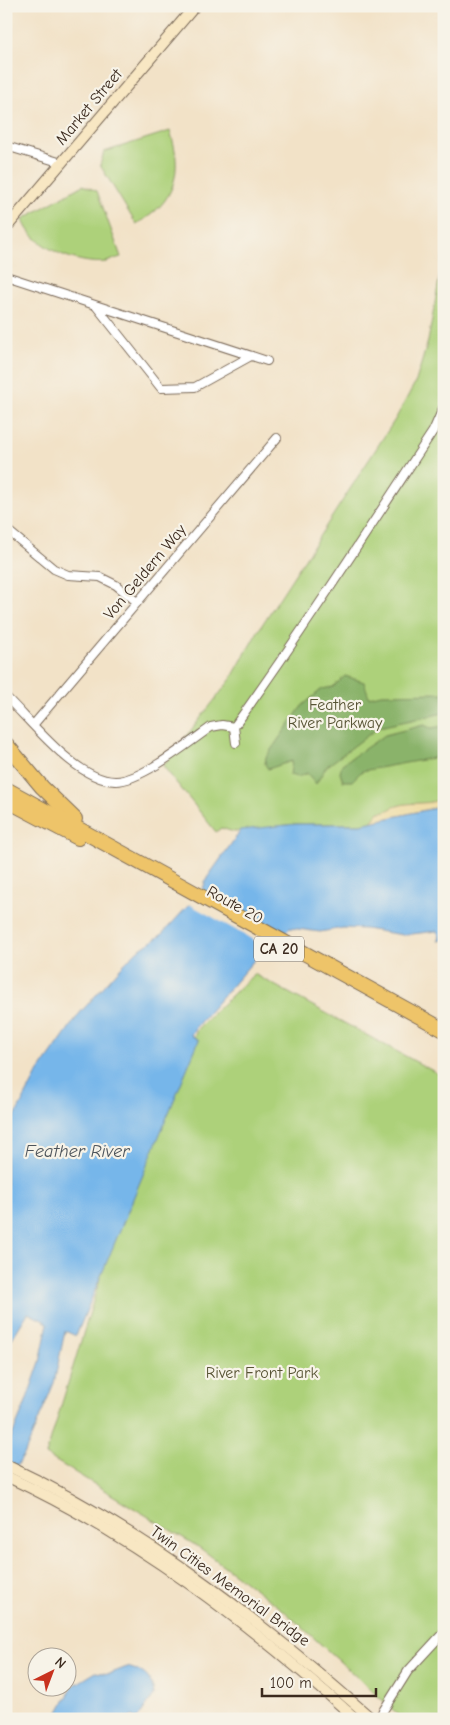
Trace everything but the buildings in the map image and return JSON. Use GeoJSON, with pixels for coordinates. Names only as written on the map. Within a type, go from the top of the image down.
{"type":"FeatureCollection","features":[{"type":"Feature","properties":{"kind":"highway"},"geometry":{"type":"LineString","coordinates":[[6,744],[54,800],[105,842]]}},
{"type":"Feature","properties":{"kind":"highway","name":"CA 20"},"geometry":{"type":"LineString","coordinates":[[6,788],[105,842],[116,854]]}},
{"type":"Feature","properties":{"kind":"highway","name":"CA 20"},"geometry":{"type":"LineString","coordinates":[[6,800],[116,854]]}},
{"type":"Feature","properties":{"kind":"highway","name":"Route 20"},"geometry":{"type":"LineString","coordinates":[[116,854],[444,1030]]}},
{"type":"Feature","properties":{"kind":"highway","name":"Route 20"},"geometry":{"type":"LineString","coordinates":[[116,854],[444,1041]]}},
{"type":"Feature","properties":{"kind":"main road","name":"Market Street"},"geometry":{"type":"LineString","coordinates":[[6,228],[195,6]]}},
{"type":"Feature","properties":{"kind":"main road","name":"Twin Cities Memorial Bridge"},"geometry":{"type":"LineString","coordinates":[[6,1464],[107,1517],[184,1566],[279,1638],[372,1719]]}},
{"type":"Feature","properties":{"kind":"main road","name":"Twin Cities Memorial Bridge"},"geometry":{"type":"LineString","coordinates":[[6,1476],[86,1517],[172,1571],[258,1634],[356,1719]]}},
{"type":"Feature","properties":{"kind":"street"},"geometry":{"type":"LineString","coordinates":[[6,146],[62,163]]}},
{"type":"Feature","properties":{"kind":"street"},"geometry":{"type":"LineString","coordinates":[[6,276],[267,361]]}},
{"type":"Feature","properties":{"kind":"street"},"geometry":{"type":"LineString","coordinates":[[96,306],[160,388],[194,387],[251,356]]}},
{"type":"Feature","properties":{"kind":"street"},"geometry":{"type":"LineString","coordinates":[[236,743],[234,727],[299,636],[339,571],[433,431],[444,406]]}},
{"type":"Feature","properties":{"kind":"street","name":"Von Geldern Way"},"geometry":{"type":"LineString","coordinates":[[34,724],[277,438]]}},
{"type":"Feature","properties":{"kind":"street"},"geometry":{"type":"LineString","coordinates":[[6,529],[54,569],[68,575],[100,577],[116,585],[137,602]]}},
{"type":"Feature","properties":{"kind":"street"},"geometry":{"type":"LineString","coordinates":[[6,697],[67,759],[93,777],[117,781],[151,769],[211,727],[222,725],[234,727]]}},
{"type":"Feature","properties":{"kind":"street"},"geometry":{"type":"LineString","coordinates":[[378,1719],[408,1671],[444,1632]]}},
{"type":"Feature","properties":{"kind":"green space"},"geometry":{"type":"Polygon","coordinates":[[[170,131],[176,160],[176,173],[173,185],[160,207],[136,224],[100,165],[104,152],[170,131]]]}},
{"type":"Feature","properties":{"kind":"green space"},"geometry":{"type":"Polygon","coordinates":[[[83,185],[97,191],[121,257],[106,262],[83,261],[70,258],[45,246],[28,229],[23,219],[83,185]]]}},
{"type":"Feature","properties":{"kind":"green space","name":"Feather River Parkway"},"geometry":{"type":"Polygon","coordinates":[[[444,253],[444,806],[361,824],[296,824],[234,832],[221,828],[216,832],[163,766],[231,679],[258,631],[396,418],[416,381],[428,341],[444,253]]]}},
{"type":"Feature","properties":{"kind":"green space"},"geometry":{"type":"Polygon","coordinates":[[[345,676],[364,682],[369,697],[381,694],[444,693],[444,713],[379,727],[326,767],[316,784],[307,773],[298,777],[290,775],[292,761],[268,769],[265,764],[266,757],[302,706],[322,689],[333,687],[345,676]]]}},
{"type":"Feature","properties":{"kind":"green space"},"geometry":{"type":"Polygon","coordinates":[[[424,725],[431,728],[444,726],[444,756],[362,771],[352,781],[343,781],[340,773],[342,764],[385,735],[424,725]]]}},
{"type":"Feature","properties":{"kind":"green space","name":"River Front Park"},"geometry":{"type":"Polygon","coordinates":[[[254,974],[444,1077],[444,1719],[403,1719],[282,1609],[200,1548],[46,1455],[127,1191],[198,1028],[254,974]]]}},
{"type":"Feature","properties":{"kind":"sand"},"geometry":{"type":"Polygon","coordinates":[[[444,797],[444,806],[371,822],[379,812],[403,805],[434,802],[444,797]]]}},
{"type":"Feature","properties":{"kind":"water","name":"Feather River"},"geometry":{"type":"Polygon","coordinates":[[[444,806],[444,940],[438,941],[440,937],[437,931],[403,935],[365,929],[343,928],[320,932],[290,928],[256,958],[195,1028],[191,1035],[199,1040],[76,1336],[65,1331],[54,1383],[24,1455],[6,1483],[6,1450],[40,1362],[48,1323],[28,1313],[6,1348],[6,1133],[37,1074],[79,1014],[122,966],[137,951],[160,936],[202,891],[207,878],[241,830],[296,824],[361,824],[444,806]]]}},
{"type":"Feature","properties":{"kind":"water"},"geometry":{"type":"Polygon","coordinates":[[[127,1667],[143,1673],[149,1679],[154,1695],[137,1719],[132,1716],[129,1719],[55,1719],[66,1698],[78,1698],[78,1683],[96,1672],[109,1674],[127,1667]]]}},
{"type":"Feature","properties":{"kind":"pier"},"geometry":{"type":"Polygon","coordinates":[[[200,890],[284,936],[270,949],[187,903],[200,890]]]}}]}
